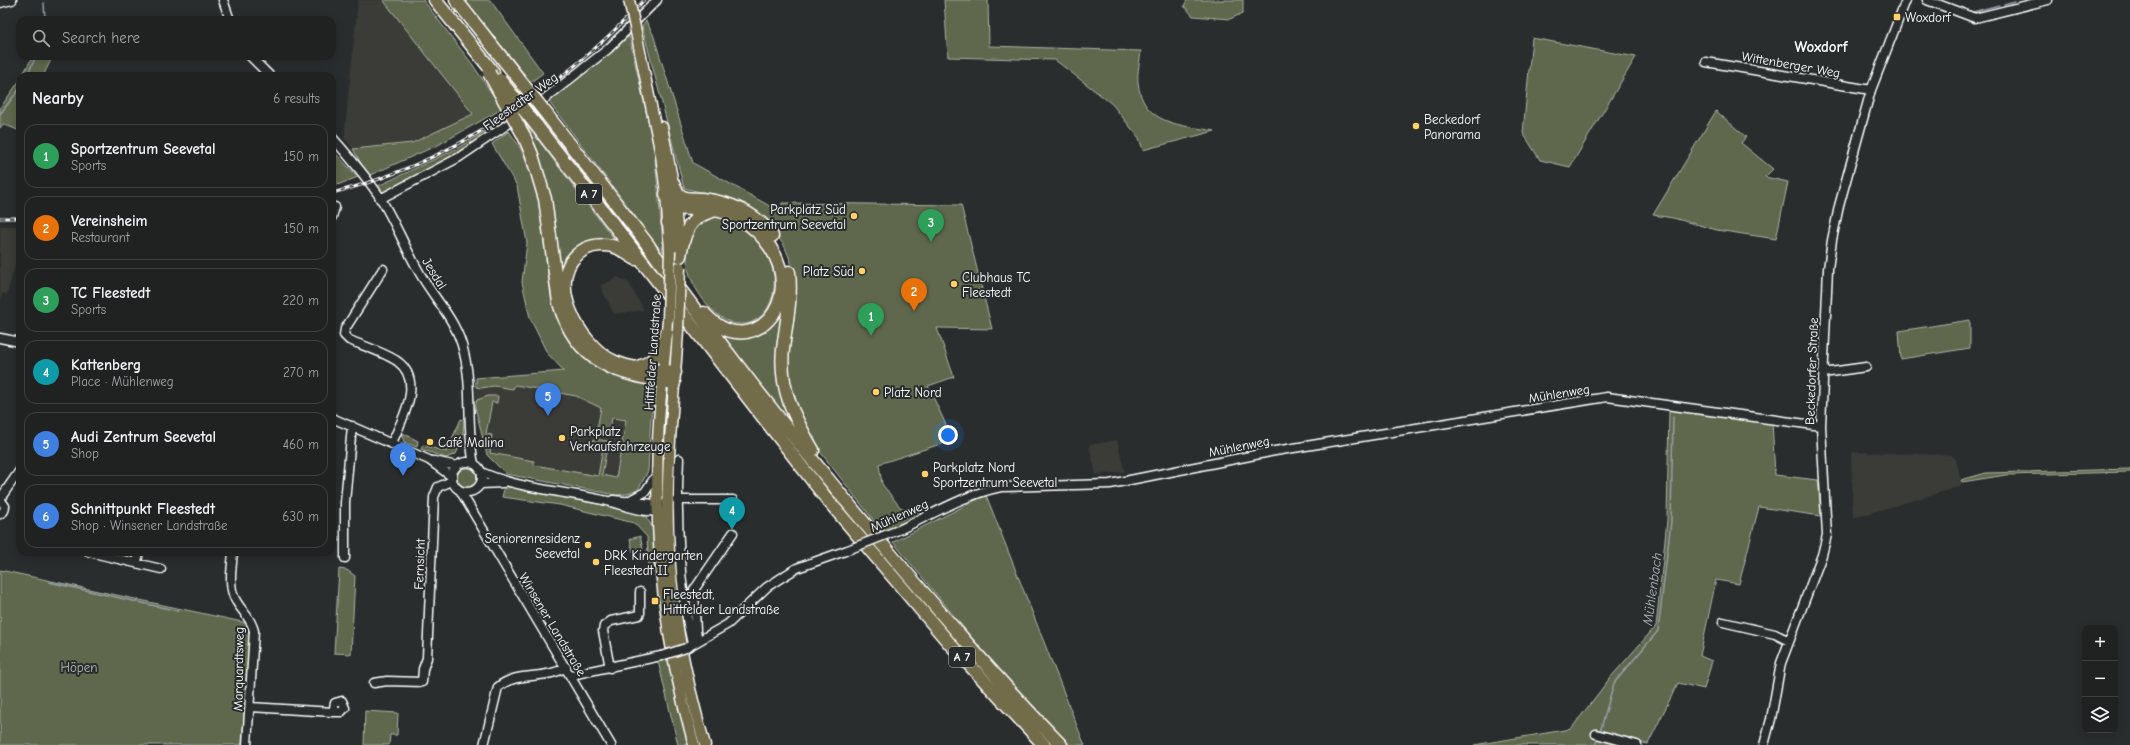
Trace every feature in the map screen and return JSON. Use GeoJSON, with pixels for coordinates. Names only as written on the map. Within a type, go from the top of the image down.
{"type":"FeatureCollection","features":[{"type":"Feature","properties":{"kind":"highway","name":"A 7"},"geometry":{"type":"LineString","coordinates":[[435,0],[471,44],[491,73],[536,125],[773,432],[950,644],[1044,745]]}},
{"type":"Feature","properties":{"kind":"highway","name":"A 7"},"geometry":{"type":"LineString","coordinates":[[456,0],[548,116],[644,240],[687,300],[836,490],[965,641],[1061,745]]}},
{"type":"Feature","properties":{"kind":"highway"},"geometry":{"type":"LineString","coordinates":[[491,73],[524,136],[532,155],[545,199],[556,293],[562,316],[568,329],[582,348],[602,364],[624,374],[669,377]]}},
{"type":"Feature","properties":{"kind":"highway"},"geometry":{"type":"LineString","coordinates":[[673,183],[679,195],[688,199],[715,201],[748,213],[770,232],[783,254],[789,270],[791,288],[783,351],[783,376],[786,397],[793,416],[836,490]]}},
{"type":"Feature","properties":{"kind":"highway"},"geometry":{"type":"LineString","coordinates":[[644,240],[712,321],[720,326],[735,331],[756,328],[770,320],[776,311],[781,300],[783,286],[777,260],[771,247],[752,226],[732,214],[717,210],[676,208],[669,201],[666,194]]}},
{"type":"Feature","properties":{"kind":"highway"},"geometry":{"type":"LineString","coordinates":[[668,223],[676,208],[688,199]]}},
{"type":"Feature","properties":{"kind":"highway"},"geometry":{"type":"LineString","coordinates":[[677,258],[684,235],[690,223],[700,215],[717,210]]}},
{"type":"Feature","properties":{"kind":"highway"},"geometry":{"type":"LineString","coordinates":[[642,263],[618,248],[608,245],[590,247],[574,258],[569,267],[566,286],[571,316],[584,337],[606,357],[615,362],[669,377]]}},
{"type":"Feature","properties":{"kind":"highway"},"geometry":{"type":"LineString","coordinates":[[636,368],[653,361],[673,332]]}},
{"type":"Feature","properties":{"kind":"main road","name":"Hittfelder Landstraße"},"geometry":{"type":"LineString","coordinates":[[629,0],[657,136],[666,194],[668,223],[677,258],[668,319],[673,332]]}},
{"type":"Feature","properties":{"kind":"main road","name":"Hittfelder Landstraße"},"geometry":{"type":"LineString","coordinates":[[639,52],[660,119],[673,183],[676,208],[677,258],[673,332],[657,474],[657,507],[663,601],[671,656],[694,745]]}},
{"type":"Feature","properties":{"kind":"main road","name":"Hittfelder Landstraße"},"geometry":{"type":"LineString","coordinates":[[669,377],[667,508],[672,596],[689,647],[685,668],[705,745]]}},
{"type":"Feature","properties":{"kind":"street"},"geometry":{"type":"LineString","coordinates":[[0,3],[12,0]]}},
{"type":"Feature","properties":{"kind":"street"},"geometry":{"type":"LineString","coordinates":[[223,0],[229,16]]}},
{"type":"Feature","properties":{"kind":"street","name":"Fleestedter Weg"},"geometry":{"type":"LineString","coordinates":[[380,199],[458,158],[542,101],[608,49],[658,0]]}},
{"type":"Feature","properties":{"kind":"street","name":"Beckedorfer Straße"},"geometry":{"type":"LineString","coordinates":[[1764,745],[1772,713],[1781,663],[1822,555],[1827,535],[1821,466],[1821,426],[1822,373],[1828,269],[1832,240],[1839,206],[1871,90],[1906,0]]}},
{"type":"Feature","properties":{"kind":"street"},"geometry":{"type":"LineString","coordinates":[[1927,0],[1975,18],[2048,0]]}},
{"type":"Feature","properties":{"kind":"street"},"geometry":{"type":"LineString","coordinates":[[254,60],[266,72]]}},
{"type":"Feature","properties":{"kind":"street","name":"Wittenberger Weg"},"geometry":{"type":"LineString","coordinates":[[1706,62],[1871,90]]}},
{"type":"Feature","properties":{"kind":"street","name":"Jesdal"},"geometry":{"type":"LineString","coordinates":[[336,143],[364,176],[380,199],[422,277],[446,312],[458,334],[464,352],[469,378],[469,439],[474,464]]}},
{"type":"Feature","properties":{"kind":"street"},"geometry":{"type":"LineString","coordinates":[[383,269],[345,329],[344,335],[349,340],[394,359],[407,372],[410,383],[410,395],[392,443]]}},
{"type":"Feature","properties":{"kind":"street"},"geometry":{"type":"LineString","coordinates":[[0,338],[16,341]]}},
{"type":"Feature","properties":{"kind":"street"},"geometry":{"type":"LineString","coordinates":[[1822,373],[1866,366]]}},
{"type":"Feature","properties":{"kind":"street","name":"Mühlenweg"},"geometry":{"type":"LineString","coordinates":[[570,676],[661,656],[689,647],[728,624],[766,588],[797,568],[902,529],[988,489],[1001,487],[1110,484],[1275,451],[1607,397],[1821,426]]}},
{"type":"Feature","properties":{"kind":"street","name":"Winsener Landstraße"},"geometry":{"type":"LineString","coordinates":[[336,420],[429,460],[452,479],[454,486],[461,492],[475,515],[611,745]]}},
{"type":"Feature","properties":{"kind":"street"},"geometry":{"type":"LineString","coordinates":[[345,558],[345,508],[352,426]]}},
{"type":"Feature","properties":{"kind":"street","name":"Jesdal"},"geometry":{"type":"LineString","coordinates":[[460,464],[469,439]]}},
{"type":"Feature","properties":{"kind":"street"},"geometry":{"type":"LineString","coordinates":[[679,459],[677,500],[689,647]]}},
{"type":"Feature","properties":{"kind":"street","name":"Winsener Landstraße"},"geometry":{"type":"LineString","coordinates":[[429,460],[460,464],[474,464]]}},
{"type":"Feature","properties":{"kind":"street"},"geometry":{"type":"LineString","coordinates":[[452,479],[460,464]]}},
{"type":"Feature","properties":{"kind":"street"},"geometry":{"type":"LineString","coordinates":[[474,464],[481,472],[515,483],[603,500],[645,511],[657,507]]}},
{"type":"Feature","properties":{"kind":"street","name":"Winsener Landstraße"},"geometry":{"type":"LineString","coordinates":[[475,515],[474,502],[481,472]]}},
{"type":"Feature","properties":{"kind":"street"},"geometry":{"type":"LineString","coordinates":[[630,500],[645,492],[657,474]]}},
{"type":"Feature","properties":{"kind":"street"},"geometry":{"type":"LineString","coordinates":[[0,514],[4,511],[5,506],[0,499],[16,476]]}},
{"type":"Feature","properties":{"kind":"street","name":"Fernsicht"},"geometry":{"type":"LineString","coordinates":[[374,683],[387,680],[422,682],[423,669],[427,658],[434,497],[438,487],[452,479]]}},
{"type":"Feature","properties":{"kind":"street"},"geometry":{"type":"LineString","coordinates":[[461,492],[478,487],[515,483]]}},
{"type":"Feature","properties":{"kind":"street"},"geometry":{"type":"LineString","coordinates":[[603,500],[630,500],[667,508]]}},
{"type":"Feature","properties":{"kind":"street"},"geometry":{"type":"LineString","coordinates":[[677,500],[734,500]]}},
{"type":"Feature","properties":{"kind":"street"},"geometry":{"type":"LineString","coordinates":[[689,647],[696,631],[694,590],[733,533]]}},
{"type":"Feature","properties":{"kind":"street"},"geometry":{"type":"LineString","coordinates":[[109,556],[161,569]]}},
{"type":"Feature","properties":{"kind":"street"},"geometry":{"type":"LineString","coordinates":[[137,562],[138,556]]}},
{"type":"Feature","properties":{"kind":"street","name":"Marquardtsweg"},"geometry":{"type":"LineString","coordinates":[[233,556],[232,591],[249,616],[254,631],[247,745]]}},
{"type":"Feature","properties":{"kind":"street"},"geometry":{"type":"LineString","coordinates":[[610,668],[603,630],[604,626],[612,621],[639,615],[640,592]]}},
{"type":"Feature","properties":{"kind":"street"},"geometry":{"type":"LineString","coordinates":[[1723,622],[1775,634],[1789,641]]}},
{"type":"Feature","properties":{"kind":"street"},"geometry":{"type":"LineString","coordinates":[[484,745],[498,687],[514,677],[557,672],[566,667]]}},
{"type":"Feature","properties":{"kind":"street"},"geometry":{"type":"LineString","coordinates":[[250,707],[334,712]]}},
{"type":"Feature","properties":{"kind":"street"},"geometry":{"type":"LineString","coordinates":[[1596,734],[1637,745]]}},
{"type":"Feature","properties":{"kind":"shaded area"},"geometry":{"type":"Polygon","coordinates":[[[358,0],[383,0],[474,114],[410,143],[353,149],[344,138],[358,0]]]}},
{"type":"Feature","properties":{"kind":"shaded area"},"geometry":{"type":"Polygon","coordinates":[[[0,226],[16,226],[16,262],[7,294],[2,293],[0,302],[0,226]]]}},
{"type":"Feature","properties":{"kind":"shaded area"},"geometry":{"type":"Polygon","coordinates":[[[618,277],[629,283],[644,310],[614,314],[600,286],[618,277]]]}},
{"type":"Feature","properties":{"kind":"shaded area"},"geometry":{"type":"Polygon","coordinates":[[[564,371],[632,412],[624,487],[487,454],[475,407],[476,378],[564,371]]]}},
{"type":"Feature","properties":{"kind":"shaded area"},"geometry":{"type":"Polygon","coordinates":[[[1117,440],[1125,472],[1096,475],[1089,445],[1117,440]]]}},
{"type":"Feature","properties":{"kind":"shaded area"},"geometry":{"type":"Polygon","coordinates":[[[1851,452],[1951,455],[1956,459],[1962,486],[1853,518],[1851,452]]]}},
{"type":"Feature","properties":{"kind":"green space"},"geometry":{"type":"Polygon","coordinates":[[[383,0],[423,0],[473,65],[502,109],[438,145],[368,176],[353,149],[412,143],[473,114],[383,0]]]}},
{"type":"Feature","properties":{"kind":"green space"},"geometry":{"type":"Polygon","coordinates":[[[464,0],[490,0],[543,73],[531,82],[464,0]]]}},
{"type":"Feature","properties":{"kind":"green space"},"geometry":{"type":"Polygon","coordinates":[[[944,0],[988,0],[989,46],[1141,51],[1138,82],[1141,96],[1147,107],[1155,115],[1165,120],[1189,127],[1215,131],[1143,150],[1139,138],[1112,104],[1055,60],[948,57],[944,0]]]}},
{"type":"Feature","properties":{"kind":"green space"},"geometry":{"type":"Polygon","coordinates":[[[1187,0],[1243,0],[1243,13],[1230,19],[1193,16],[1184,6],[1187,0]]]}},
{"type":"Feature","properties":{"kind":"green space"},"geometry":{"type":"Polygon","coordinates":[[[646,21],[653,34],[693,163],[782,213],[782,203],[961,205],[992,329],[937,328],[954,377],[928,386],[953,440],[879,464],[882,484],[900,507],[910,512],[926,508],[928,513],[882,531],[807,435],[793,403],[786,367],[795,284],[791,262],[784,245],[756,212],[739,201],[684,188],[642,26],[646,21]]]}},
{"type":"Feature","properties":{"kind":"green space"},"geometry":{"type":"Polygon","coordinates":[[[629,36],[654,147],[663,245],[662,252],[549,102],[629,36]]]}},
{"type":"Feature","properties":{"kind":"green space"},"geometry":{"type":"Polygon","coordinates":[[[1532,38],[1636,57],[1570,167],[1540,160],[1523,133],[1532,38]]]}},
{"type":"Feature","properties":{"kind":"green space"},"geometry":{"type":"Polygon","coordinates":[[[31,60],[51,60],[45,72],[24,72],[31,60]]]}},
{"type":"Feature","properties":{"kind":"green space"},"geometry":{"type":"Polygon","coordinates":[[[16,86],[16,129],[3,124],[0,128],[0,108],[16,86]]]}},
{"type":"Feature","properties":{"kind":"green space"},"geometry":{"type":"Polygon","coordinates":[[[1716,111],[1746,137],[1741,143],[1773,169],[1765,177],[1788,182],[1776,239],[1717,230],[1673,218],[1653,215],[1716,111]]]}},
{"type":"Feature","properties":{"kind":"green space"},"geometry":{"type":"Polygon","coordinates":[[[504,120],[506,122],[482,140],[383,195],[378,186],[456,149],[504,120]]]}},
{"type":"Feature","properties":{"kind":"green space"},"geometry":{"type":"Polygon","coordinates":[[[528,127],[618,244],[595,241],[559,285],[526,129],[528,127]]]}},
{"type":"Feature","properties":{"kind":"green space"},"geometry":{"type":"Polygon","coordinates":[[[509,131],[521,149],[537,190],[552,303],[566,336],[589,363],[609,375],[649,383],[654,388],[656,396],[651,416],[648,471],[638,490],[627,494],[616,495],[506,474],[487,455],[475,407],[477,400],[488,396],[498,396],[497,403],[492,402],[486,434],[492,435],[490,453],[534,461],[534,465],[598,476],[603,447],[592,444],[594,439],[608,441],[602,475],[616,478],[626,420],[612,418],[609,436],[596,434],[601,408],[576,396],[515,385],[513,389],[494,386],[481,388],[476,387],[476,378],[564,371],[547,353],[530,318],[522,282],[527,243],[517,186],[492,144],[509,131]]]}},
{"type":"Feature","properties":{"kind":"green space"},"geometry":{"type":"Polygon","coordinates":[[[336,154],[358,177],[336,185],[336,154]]]}},
{"type":"Feature","properties":{"kind":"green space"},"geometry":{"type":"Polygon","coordinates":[[[719,214],[750,233],[768,256],[774,279],[771,301],[760,317],[744,324],[724,319],[702,298],[691,279],[688,270],[687,253],[694,223],[719,214]]]}},
{"type":"Feature","properties":{"kind":"green space"},"geometry":{"type":"Polygon","coordinates":[[[784,308],[778,356],[779,383],[782,397],[796,430],[714,327],[757,334],[775,321],[784,308]]]}},
{"type":"Feature","properties":{"kind":"green space"},"geometry":{"type":"Polygon","coordinates":[[[1970,320],[1970,348],[1901,359],[1899,331],[1970,320]]]}},
{"type":"Feature","properties":{"kind":"green space"},"geometry":{"type":"Polygon","coordinates":[[[1669,409],[1772,421],[1775,475],[1818,480],[1821,516],[1759,507],[1739,584],[1716,580],[1700,656],[1712,661],[1704,689],[1678,683],[1648,744],[1624,739],[1622,745],[1474,745],[1571,729],[1610,678],[1656,626],[1667,520],[1669,409]]]}},
{"type":"Feature","properties":{"kind":"green space"},"geometry":{"type":"Polygon","coordinates":[[[461,419],[464,420],[463,438],[456,454],[446,458],[421,449],[423,445],[446,452],[461,419]]]}},
{"type":"Feature","properties":{"kind":"green space"},"geometry":{"type":"Polygon","coordinates":[[[401,432],[418,441],[417,447],[404,442],[401,432]]]}},
{"type":"Feature","properties":{"kind":"green space"},"geometry":{"type":"Polygon","coordinates":[[[467,468],[474,471],[477,478],[474,485],[467,488],[460,485],[457,478],[460,471],[467,468]]]}},
{"type":"Feature","properties":{"kind":"green space"},"geometry":{"type":"Polygon","coordinates":[[[2130,469],[2130,472],[2006,475],[1962,482],[1961,480],[1986,473],[2130,469]]]}},
{"type":"Feature","properties":{"kind":"green space"},"geometry":{"type":"Polygon","coordinates":[[[510,487],[608,506],[646,517],[653,528],[654,572],[649,572],[647,537],[634,523],[560,505],[502,497],[504,489],[510,487]]]}},
{"type":"Feature","properties":{"kind":"green space"},"geometry":{"type":"Polygon","coordinates":[[[986,495],[1085,745],[1070,745],[992,662],[893,542],[986,495]]]}},
{"type":"Feature","properties":{"kind":"green space"},"geometry":{"type":"Polygon","coordinates":[[[640,536],[643,549],[633,552],[630,539],[640,536]]]}},
{"type":"Feature","properties":{"kind":"green space"},"geometry":{"type":"Polygon","coordinates":[[[339,569],[347,570],[355,576],[351,654],[334,653],[339,569]]]}},
{"type":"Feature","properties":{"kind":"green space","name":"Höpen"},"geometry":{"type":"Polygon","coordinates":[[[0,570],[247,623],[249,636],[242,745],[0,745],[0,570]]]}},
{"type":"Feature","properties":{"kind":"green space"},"geometry":{"type":"Polygon","coordinates":[[[668,660],[690,745],[678,745],[658,661],[668,660]]]}},
{"type":"Feature","properties":{"kind":"green space"},"geometry":{"type":"Polygon","coordinates":[[[365,711],[398,713],[397,735],[390,735],[389,745],[364,745],[365,711]]]}},
{"type":"Feature","properties":{"kind":"waterway","name":"Mühlenbach"},"geometry":{"type":"LineString","coordinates":[[2004,4],[2015,1]]}},
{"type":"Feature","properties":{"kind":"waterway"},"geometry":{"type":"LineString","coordinates":[[44,3],[45,16]]}},
{"type":"Feature","properties":{"kind":"waterway","name":"Mühlenbach"},"geometry":{"type":"LineString","coordinates":[[1973,12],[1999,5]]}},
{"type":"Feature","properties":{"kind":"waterway"},"geometry":{"type":"LineString","coordinates":[[29,72],[34,60]]}},
{"type":"Feature","properties":{"kind":"waterway"},"geometry":{"type":"LineString","coordinates":[[0,114],[16,93]]}},
{"type":"Feature","properties":{"kind":"waterway","name":"Mühlenbach"},"geometry":{"type":"LineString","coordinates":[[1600,732],[1614,683],[1658,631],[1671,521],[1673,417]]}},
{"type":"Feature","properties":{"kind":"waterway"},"geometry":{"type":"LineString","coordinates":[[49,582],[178,611]]}},
{"type":"Feature","properties":{"kind":"waterway","name":"Mühlenbach"},"geometry":{"type":"LineString","coordinates":[[1595,745],[1598,738]]}},
{"type":"Feature","properties":{"kind":"railway"},"geometry":{"type":"LineString","coordinates":[[336,192],[375,180],[418,163],[461,143],[502,119],[541,92],[578,63],[644,0]]}},
{"type":"Feature","properties":{"kind":"railway"},"geometry":{"type":"LineString","coordinates":[[0,218],[16,218]]}},
{"type":"Feature","properties":{"kind":"place","name":"Woxdorf"},"geometry":{"type":"Point","coordinates":[1897,17]}},
{"type":"Feature","properties":{"kind":"place","name":"Beckedorf Panorama"},"geometry":{"type":"Point","coordinates":[1416,126]}},
{"type":"Feature","properties":{"kind":"place","name":"Parkplatz Süd Sportzentrum Seevetal"},"geometry":{"type":"Point","coordinates":[854,216]}},
{"type":"Feature","properties":{"kind":"place","name":"TC Fleestedt"},"geometry":{"type":"Point","coordinates":[931,242]}},
{"type":"Feature","properties":{"kind":"place","name":"Platz Süd"},"geometry":{"type":"Point","coordinates":[862,271]}},
{"type":"Feature","properties":{"kind":"place","name":"Clubhaus TC Fleestedt"},"geometry":{"type":"Point","coordinates":[954,284]}},
{"type":"Feature","properties":{"kind":"place","name":"Vereinsheim"},"geometry":{"type":"Point","coordinates":[914,311]}},
{"type":"Feature","properties":{"kind":"place","name":"Sportzentrum Seevetal"},"geometry":{"type":"Point","coordinates":[871,336]}},
{"type":"Feature","properties":{"kind":"place","name":"Platz Nord"},"geometry":{"type":"Point","coordinates":[876,392]}},
{"type":"Feature","properties":{"kind":"place","name":"Audi Zentrum Seevetal"},"geometry":{"type":"Point","coordinates":[548,416]}},
{"type":"Feature","properties":{"kind":"place","name":"Parkplatz Verkaufsfahrzeuge"},"geometry":{"type":"Point","coordinates":[562,438]}},
{"type":"Feature","properties":{"kind":"place","name":"Café Malina"},"geometry":{"type":"Point","coordinates":[430,442]}},
{"type":"Feature","properties":{"kind":"place","name":"Parkplatz Nord Sportzentrum Seevetal"},"geometry":{"type":"Point","coordinates":[925,474]}},
{"type":"Feature","properties":{"kind":"place","name":"Schnittpunkt Fleestedt"},"geometry":{"type":"Point","coordinates":[403,476]}},
{"type":"Feature","properties":{"kind":"place","name":"Kattenberg"},"geometry":{"type":"Point","coordinates":[732,530]}},
{"type":"Feature","properties":{"kind":"place","name":"Seniorenresidenz Seevetal"},"geometry":{"type":"Point","coordinates":[588,545]}},
{"type":"Feature","properties":{"kind":"place","name":"DRK Kindergarten Fleestedt II"},"geometry":{"type":"Point","coordinates":[596,562]}},
{"type":"Feature","properties":{"kind":"place","name":"Fleestedt, Hittfelder Landstraße"},"geometry":{"type":"Point","coordinates":[655,601]}},
{"type":"Feature","properties":{"kind":"district","name":"Woxdorf"},"geometry":{"type":"Point","coordinates":[1821,47]}}]}
